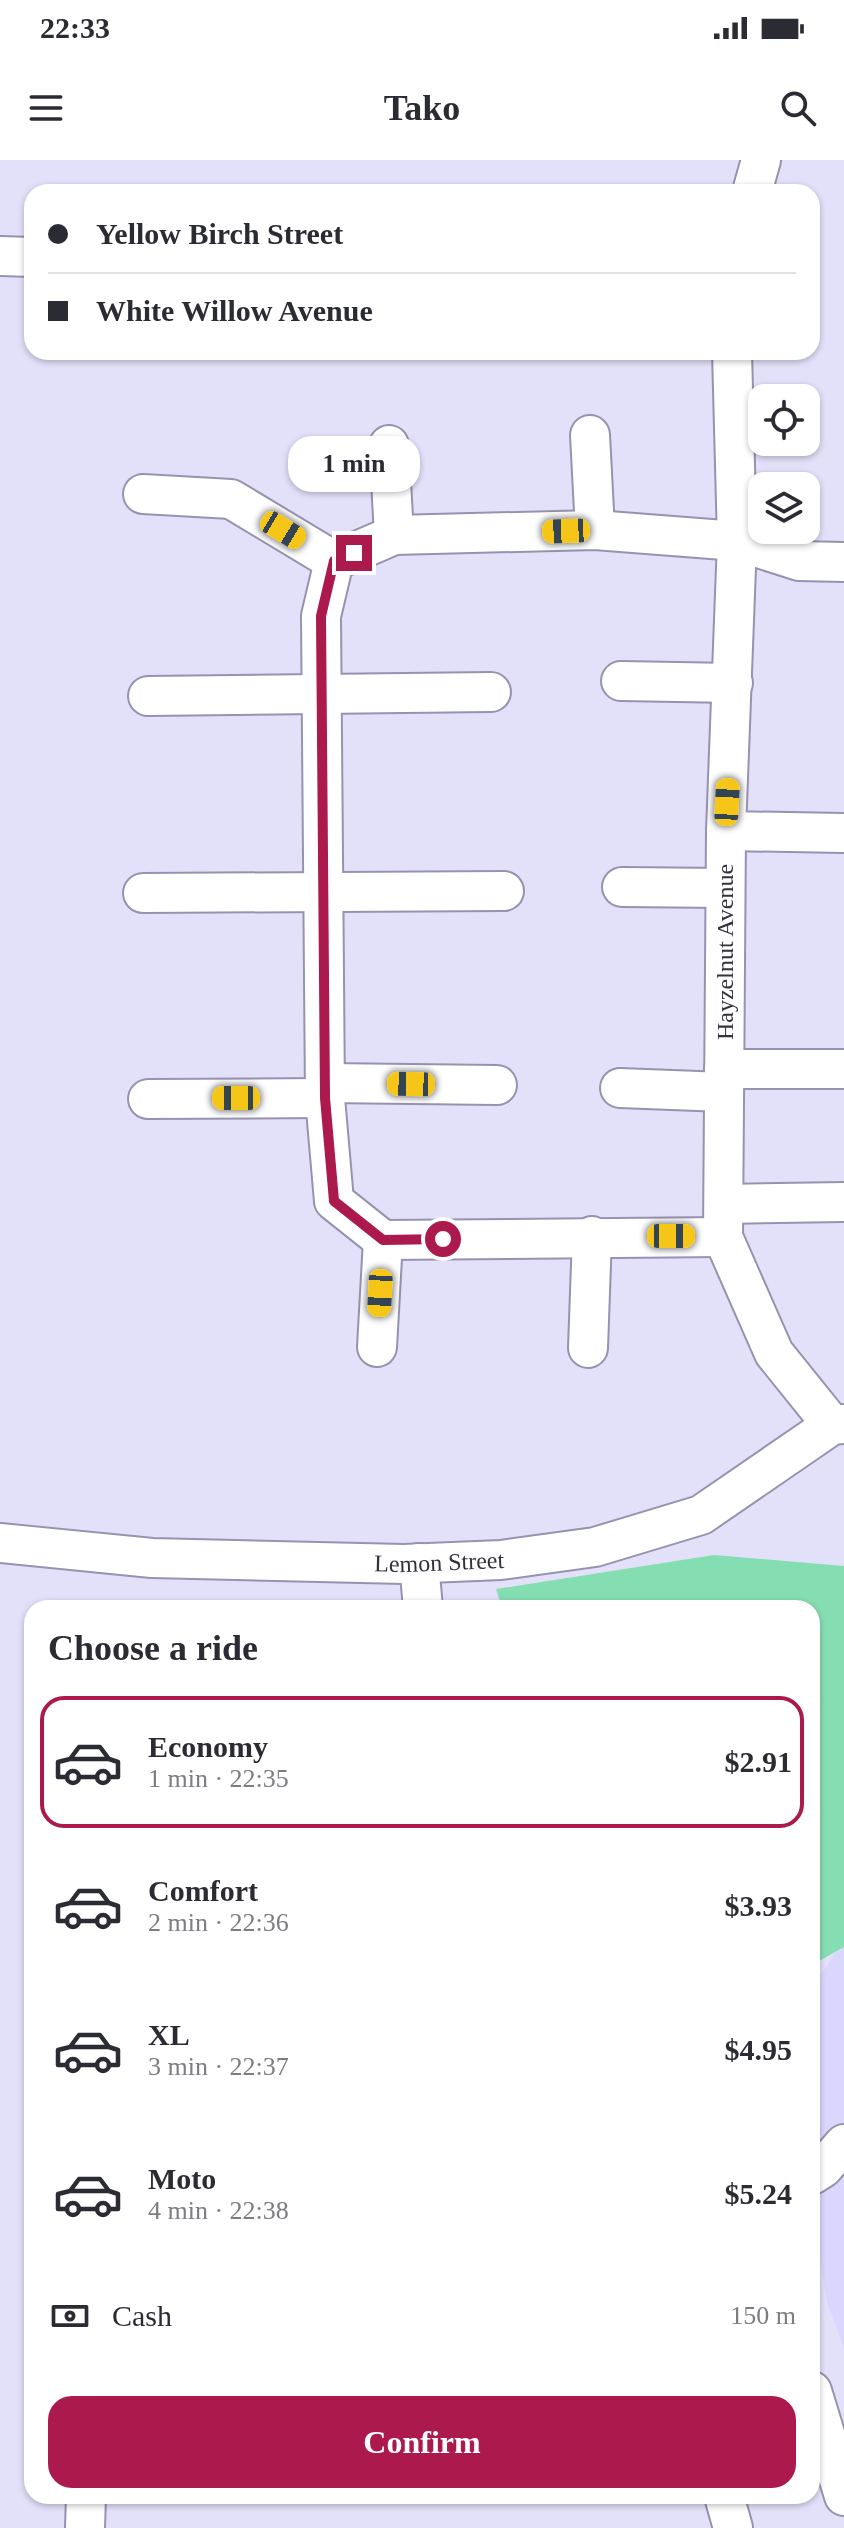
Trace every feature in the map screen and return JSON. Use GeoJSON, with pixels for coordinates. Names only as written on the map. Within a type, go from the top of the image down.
{"type":"FeatureCollection","features":[{"type":"Feature","properties":{"kind":"street"},"geometry":{"type":"LineString","coordinates":[[754,184],[761,160]]}},
{"type":"Feature","properties":{"kind":"street"},"geometry":{"type":"LineString","coordinates":[[0,256],[24,257]]}},
{"type":"Feature","properties":{"kind":"street","name":"Hayzelnut Avenue"},"geometry":{"type":"LineString","coordinates":[[732,360],[737,541],[726,831],[724,1220],[774,1353],[838,1424]]}},
{"type":"Feature","properties":{"kind":"street"},"geometry":{"type":"LineString","coordinates":[[590,435],[595,530]]}},
{"type":"Feature","properties":{"kind":"street"},"geometry":{"type":"LineString","coordinates":[[389,445],[394,535]]}},
{"type":"Feature","properties":{"kind":"street"},"geometry":{"type":"LineString","coordinates":[[143,494],[231,499],[334,561]]}},
{"type":"Feature","properties":{"kind":"street"},"geometry":{"type":"LineString","coordinates":[[334,561],[394,535],[595,530],[737,541],[799,561],[844,562]]}},
{"type":"Feature","properties":{"kind":"street"},"geometry":{"type":"LineString","coordinates":[[334,561],[321,616],[325,1091],[334,1201],[383,1240],[592,1236],[844,1202]]}},
{"type":"Feature","properties":{"kind":"street"},"geometry":{"type":"LineString","coordinates":[[621,681],[733,683]]}},
{"type":"Feature","properties":{"kind":"street"},"geometry":{"type":"LineString","coordinates":[[148,696],[491,692]]}},
{"type":"Feature","properties":{"kind":"street"},"geometry":{"type":"LineString","coordinates":[[726,831],[844,833]]}},
{"type":"Feature","properties":{"kind":"street"},"geometry":{"type":"LineString","coordinates":[[622,887],[725,888]]}},
{"type":"Feature","properties":{"kind":"street"},"geometry":{"type":"LineString","coordinates":[[143,893],[504,891]]}},
{"type":"Feature","properties":{"kind":"street"},"geometry":{"type":"LineString","coordinates":[[620,1088],[844,1069]]}},
{"type":"Feature","properties":{"kind":"street"},"geometry":{"type":"LineString","coordinates":[[148,1099],[497,1085]]}},
{"type":"Feature","properties":{"kind":"street"},"geometry":{"type":"LineString","coordinates":[[588,1348],[592,1236]]}},
{"type":"Feature","properties":{"kind":"street"},"geometry":{"type":"LineString","coordinates":[[377,1347],[383,1240]]}},
{"type":"Feature","properties":{"kind":"street","name":"Lemon Street"},"geometry":{"type":"LineString","coordinates":[[0,1543],[152,1558],[419,1563],[501,1560],[595,1547],[701,1515],[838,1424]]}},
{"type":"Feature","properties":{"kind":"street"},"geometry":{"type":"LineString","coordinates":[[419,1563],[422,1600]]}},
{"type":"Feature","properties":{"kind":"street"},"geometry":{"type":"LineString","coordinates":[[820,2170],[844,2144]]}},
{"type":"Feature","properties":{"kind":"street"},"geometry":{"type":"LineString","coordinates":[[820,2417],[844,2496]]}},
{"type":"Feature","properties":{"kind":"street"},"geometry":{"type":"LineString","coordinates":[[85,2528],[86,2504]]}},
{"type":"Feature","properties":{"kind":"street"},"geometry":{"type":"LineString","coordinates":[[726,2504],[733,2528]]}},
{"type":"Feature","properties":{"kind":"shaded area"},"geometry":{"type":"Polygon","coordinates":[[[844,1947],[844,2348],[827,2302],[820,2260],[820,1976],[836,1952],[844,1947]]]}},
{"type":"Feature","properties":{"kind":"green space"},"geometry":{"type":"Polygon","coordinates":[[[714,1555],[844,1566],[844,1947],[820,1960],[820,1600],[499,1600],[496,1589],[714,1555]]]}},
{"type":"Feature","properties":{"kind":"route"},"geometry":{"type":"LineString","coordinates":[[354,553],[334,561],[321,616],[325,1098],[334,1201],[383,1240],[443,1239]]}}]}
